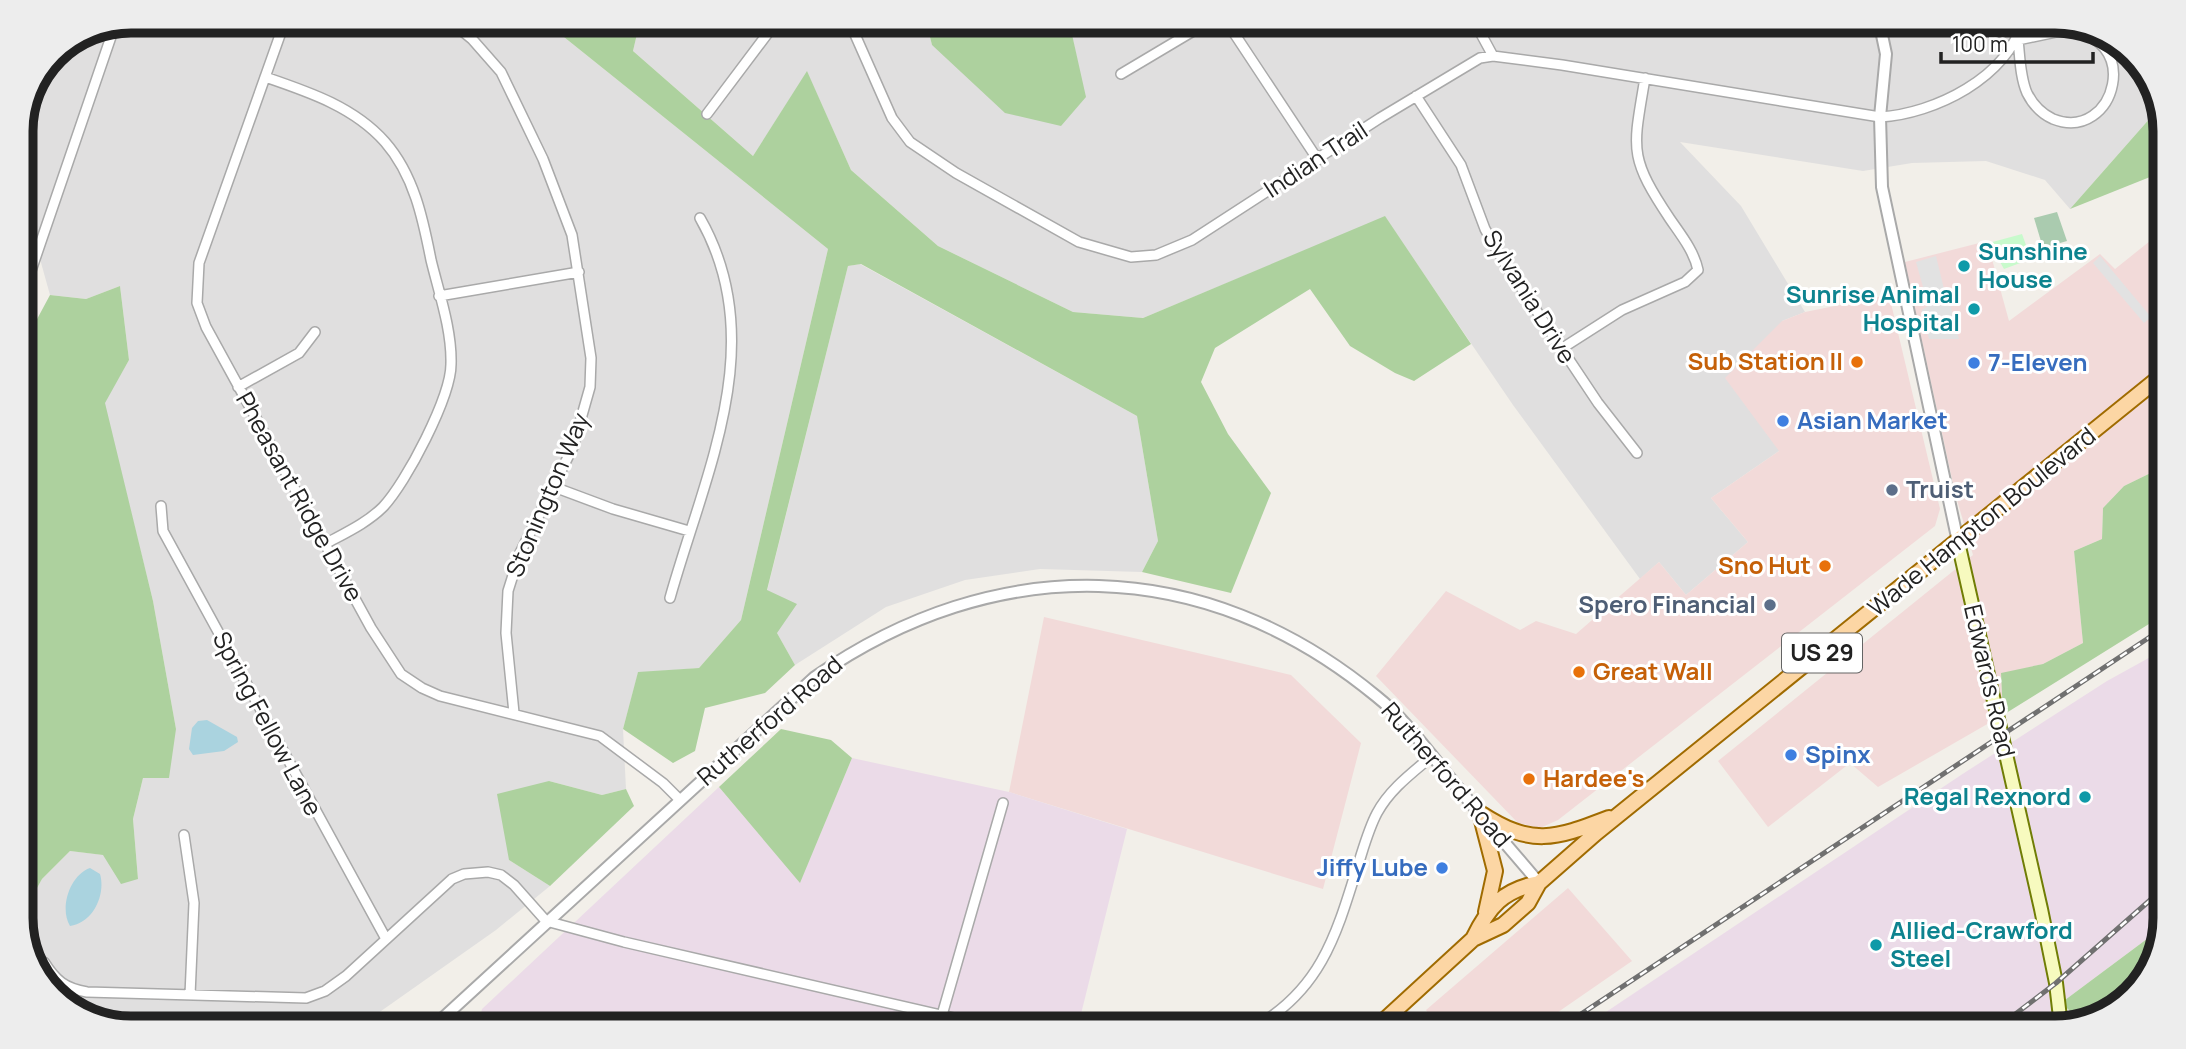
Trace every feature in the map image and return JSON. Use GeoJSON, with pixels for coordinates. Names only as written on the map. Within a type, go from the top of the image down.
{"type":"FeatureCollection","features":[{"type":"Feature","properties":{"kind":"main road","name":"Wade Hampton Boulevard"},"geometry":{"type":"LineString","coordinates":[[1389,1016],[1473,939],[1503,925],[1528,903],[1539,883],[1623,812],[2153,383]]}},
{"type":"Feature","properties":{"kind":"main road","name":"Edwards Road"},"geometry":{"type":"LineString","coordinates":[[1958,542],[2041,909],[2056,982],[2059,1016]]}},
{"type":"Feature","properties":{"kind":"main road"},"geometry":{"type":"LineString","coordinates":[[1480,813],[1504,829],[1540,837],[1563,834],[1623,812]]}},
{"type":"Feature","properties":{"kind":"main road"},"geometry":{"type":"LineString","coordinates":[[1480,813],[1495,871],[1486,912]]}},
{"type":"Feature","properties":{"kind":"main road","name":"Wade Hampton Boulevard"},"geometry":{"type":"LineString","coordinates":[[1473,939],[1486,912],[1516,887],[1539,883]]}},
{"type":"Feature","properties":{"kind":"street","name":"Pheasant Ridge Drive"},"geometry":{"type":"LineString","coordinates":[[281,33],[196,276],[200,316],[389,660],[401,674],[440,696],[600,736],[663,783],[680,800]]}},
{"type":"Feature","properties":{"kind":"street","name":"Stonington Way"},"geometry":{"type":"LineString","coordinates":[[465,33],[501,72],[561,205],[572,235],[591,358],[590,387],[573,447],[520,553],[508,591],[506,634],[514,713]]}},
{"type":"Feature","properties":{"kind":"street"},"geometry":{"type":"LineString","coordinates":[[707,114],[768,33]]}},
{"type":"Feature","properties":{"kind":"street","name":"Indian Trail"},"geometry":{"type":"LineString","coordinates":[[854,33],[892,118],[910,142],[956,173],[1079,242],[1112,254],[1147,257],[1174,250],[1473,61],[1493,56],[1880,117],[1912,112],[1957,96],[1975,84],[2018,40]]}},
{"type":"Feature","properties":{"kind":"street"},"geometry":{"type":"LineString","coordinates":[[1121,74],[1190,33]]}},
{"type":"Feature","properties":{"kind":"street"},"geometry":{"type":"LineString","coordinates":[[1234,33],[1318,160]]}},
{"type":"Feature","properties":{"kind":"street"},"geometry":{"type":"LineString","coordinates":[[1481,33],[1493,56]]}},
{"type":"Feature","properties":{"kind":"street"},"geometry":{"type":"LineString","coordinates":[[1882,33],[1886,54],[1880,117],[1880,163],[1886,216],[1958,542]]}},
{"type":"Feature","properties":{"kind":"street"},"geometry":{"type":"LineString","coordinates":[[2019,33],[2018,40],[2028,93],[2043,113],[2059,120],[2076,121],[2092,115],[2106,103],[2113,87],[2114,70],[2109,55],[2099,44]]}},
{"type":"Feature","properties":{"kind":"street"},"geometry":{"type":"LineString","coordinates":[[2018,40],[2051,33]]}},
{"type":"Feature","properties":{"kind":"street"},"geometry":{"type":"LineString","coordinates":[[33,265],[111,36]]}},
{"type":"Feature","properties":{"kind":"street"},"geometry":{"type":"LineString","coordinates":[[265,77],[311,93],[348,111],[392,150],[419,206],[451,367],[438,413],[385,505],[373,516],[325,544]]}},
{"type":"Feature","properties":{"kind":"street"},"geometry":{"type":"LineString","coordinates":[[1561,349],[1622,310],[1685,282],[1698,270],[1692,252],[1653,194],[1638,164],[1635,138],[1645,78]]}},
{"type":"Feature","properties":{"kind":"street","name":"Sylvania Drive"},"geometry":{"type":"LineString","coordinates":[[1416,96],[1461,165],[1485,229],[1502,259],[1561,349],[1637,453]]}},
{"type":"Feature","properties":{"kind":"street"},"geometry":{"type":"LineString","coordinates":[[670,598],[716,440],[733,362],[733,324],[719,258],[700,218]]}},
{"type":"Feature","properties":{"kind":"street"},"geometry":{"type":"LineString","coordinates":[[439,296],[579,272]]}},
{"type":"Feature","properties":{"kind":"street"},"geometry":{"type":"LineString","coordinates":[[238,387],[299,353],[315,332]]}},
{"type":"Feature","properties":{"kind":"street"},"geometry":{"type":"LineString","coordinates":[[554,487],[613,509],[689,531]]}},
{"type":"Feature","properties":{"kind":"street","name":"Spring Fellow Lane"},"geometry":{"type":"LineString","coordinates":[[161,506],[163,531],[385,937]]}},
{"type":"Feature","properties":{"kind":"street","name":"Rutherford Road"},"geometry":{"type":"LineString","coordinates":[[445,1016],[807,684],[857,649],[924,615],[966,602],[1052,587],[1103,586],[1171,594],[1217,606],[1279,631],[1323,655],[1378,697],[1432,756],[1539,883]]}},
{"type":"Feature","properties":{"kind":"street"},"geometry":{"type":"LineString","coordinates":[[1270,1016],[1292,1001],[1320,967],[1337,932],[1377,814],[1396,787],[1432,756]]}},
{"type":"Feature","properties":{"kind":"street"},"geometry":{"type":"LineString","coordinates":[[57,981],[69,989],[87,992],[306,998],[326,991],[346,976],[385,937],[452,879],[477,872],[501,875],[514,885],[547,921],[624,942],[942,1016],[1003,803]]}},
{"type":"Feature","properties":{"kind":"street"},"geometry":{"type":"LineString","coordinates":[[184,835],[194,903],[190,995]]}},
{"type":"Feature","properties":{"kind":"street"},"geometry":{"type":"LineString","coordinates":[[44,962],[54,977]]}},
{"type":"Feature","properties":{"kind":"shaded area"},"geometry":{"type":"Polygon","coordinates":[[[132,33],[559,33],[828,249],[741,620],[699,668],[638,673],[623,729],[626,789],[602,795],[549,781],[509,860],[550,886],[496,930],[374,1016],[119,1015],[88,1006],[77,999],[58,982],[43,961],[33,924],[33,895],[42,879],[70,851],[104,855],[138,879],[133,819],[143,778],[176,729],[153,601],[104,403],[129,360],[120,286],[86,299],[50,295],[33,234],[33,125],[37,106],[43,88],[54,72],[82,46],[100,38],[132,33]]]}},
{"type":"Feature","properties":{"kind":"shaded area"},"geometry":{"type":"Polygon","coordinates":[[[637,33],[929,33],[932,45],[1085,97],[1072,33],[2054,33],[2098,43],[2119,58],[2143,88],[2152,116],[2070,209],[2045,180],[1986,161],[1912,163],[1863,171],[1680,142],[1741,206],[1805,312],[1782,321],[1779,451],[1711,498],[1748,542],[1686,595],[1659,562],[1640,579],[1513,405],[1385,217],[1143,318],[1073,312],[938,246],[851,170],[807,72],[753,156],[633,51],[637,33]]]}},
{"type":"Feature","properties":{"kind":"shaded area"},"geometry":{"type":"Polygon","coordinates":[[[2153,239],[2153,472],[2124,486],[2103,508],[2102,539],[2074,551],[2083,643],[2043,664],[2001,674],[2003,715],[1878,787],[1850,763],[1768,827],[1718,761],[1973,555],[1955,493],[1905,262],[1987,241],[2009,321],[2100,254],[2115,269],[2153,239]]]}},
{"type":"Feature","properties":{"kind":"shaded area"},"geometry":{"type":"Polygon","coordinates":[[[1936,256],[1944,289],[1925,294],[1916,262],[1936,256]]]}},
{"type":"Feature","properties":{"kind":"shaded area"},"geometry":{"type":"Polygon","coordinates":[[[2100,256],[2151,317],[2144,323],[2093,263],[2100,256]]]}},
{"type":"Feature","properties":{"kind":"shaded area"},"geometry":{"type":"Polygon","coordinates":[[[860,264],[1137,416],[1158,541],[1142,572],[1040,569],[965,580],[886,607],[795,665],[777,633],[767,591],[848,266],[860,264]]]}},
{"type":"Feature","properties":{"kind":"shaded area"},"geometry":{"type":"Polygon","coordinates":[[[1947,293],[1959,339],[1929,339],[1922,310],[1947,293]]]}},
{"type":"Feature","properties":{"kind":"shaded area"},"geometry":{"type":"Polygon","coordinates":[[[1889,295],[1940,509],[1935,526],[1558,820],[1540,828],[1518,823],[1376,676],[1446,591],[1520,630],[1536,621],[1576,634],[1659,562],[1686,595],[1748,542],[1711,498],[1779,451],[1725,378],[1782,321],[1805,312],[1889,295]]]}},
{"type":"Feature","properties":{"kind":"shaded area"},"geometry":{"type":"Polygon","coordinates":[[[1044,617],[1291,675],[1361,743],[1323,889],[1009,792],[1044,617]]]}},
{"type":"Feature","properties":{"kind":"shaded area"},"geometry":{"type":"Polygon","coordinates":[[[2153,656],[2152,930],[2151,936],[2061,1003],[2060,1016],[1600,1016],[1961,775],[2107,681],[2153,656]]]}},
{"type":"Feature","properties":{"kind":"shaded area"},"geometry":{"type":"Polygon","coordinates":[[[852,758],[1009,792],[1127,829],[1080,1016],[480,1016],[482,1009],[719,787],[800,882],[852,758]]]}},
{"type":"Feature","properties":{"kind":"shaded area"},"geometry":{"type":"Polygon","coordinates":[[[1568,888],[1632,961],[1552,1016],[1430,1016],[1426,1010],[1568,888]]]}},
{"type":"Feature","properties":{"kind":"green space"},"geometry":{"type":"Polygon","coordinates":[[[559,33],[637,33],[633,51],[753,156],[807,71],[851,170],[938,246],[1073,312],[1143,318],[1385,216],[1471,344],[1414,381],[1350,346],[1310,289],[1215,348],[1201,382],[1228,434],[1271,493],[1231,593],[1142,572],[1158,541],[1137,416],[861,264],[848,266],[767,590],[797,604],[777,633],[795,665],[765,693],[705,708],[695,751],[673,763],[623,729],[638,672],[699,668],[741,620],[828,249],[559,33]]]}},
{"type":"Feature","properties":{"kind":"green space"},"geometry":{"type":"Polygon","coordinates":[[[929,33],[1072,33],[1086,97],[1061,126],[1005,113],[932,45],[929,33]]]}},
{"type":"Feature","properties":{"kind":"green space"},"geometry":{"type":"Polygon","coordinates":[[[2152,116],[2153,176],[2070,209],[2152,116]]]}},
{"type":"Feature","properties":{"kind":"green space"},"geometry":{"type":"Polygon","coordinates":[[[2057,212],[2067,241],[2043,248],[2034,218],[2057,212]]]}},
{"type":"Feature","properties":{"kind":"green space"},"geometry":{"type":"Polygon","coordinates":[[[2022,234],[2031,259],[2004,269],[1995,253],[1988,254],[1985,244],[2022,234]]]}},
{"type":"Feature","properties":{"kind":"green space"},"geometry":{"type":"Polygon","coordinates":[[[120,286],[129,360],[105,403],[153,601],[176,729],[169,778],[143,778],[133,819],[138,879],[121,884],[103,855],[70,851],[42,879],[33,895],[33,327],[50,295],[86,299],[120,286]]]}},
{"type":"Feature","properties":{"kind":"green space"},"geometry":{"type":"Polygon","coordinates":[[[2153,472],[2153,621],[2003,715],[2001,673],[2043,664],[2083,643],[2074,551],[2102,539],[2103,508],[2124,486],[2153,472]]]}},
{"type":"Feature","properties":{"kind":"green space"},"geometry":{"type":"Polygon","coordinates":[[[781,729],[831,740],[852,758],[800,883],[719,787],[781,729]]]}},
{"type":"Feature","properties":{"kind":"green space"},"geometry":{"type":"Polygon","coordinates":[[[549,781],[602,795],[626,789],[634,806],[550,886],[509,860],[497,794],[549,781]]]}},
{"type":"Feature","properties":{"kind":"green space"},"geometry":{"type":"Polygon","coordinates":[[[2151,936],[2143,961],[2136,972],[2104,1003],[2073,1014],[2061,1003],[2151,936]]]}},
{"type":"Feature","properties":{"kind":"water"},"geometry":{"type":"Polygon","coordinates":[[[207,720],[237,737],[238,742],[224,751],[193,755],[189,749],[192,728],[198,721],[207,720]]]}},
{"type":"Feature","properties":{"kind":"water"},"geometry":{"type":"Polygon","coordinates":[[[90,868],[100,874],[99,899],[85,920],[70,926],[66,910],[68,893],[77,877],[90,868]]]}},
{"type":"Feature","properties":{"kind":"railway"},"geometry":{"type":"LineString","coordinates":[[1578,1016],[2153,635]]}},
{"type":"Feature","properties":{"kind":"railway"},"geometry":{"type":"LineString","coordinates":[[2013,1016],[2056,983],[2153,898]]}},
{"type":"Feature","properties":{"kind":"place","name":"Sunshine House"},"geometry":{"type":"Point","coordinates":[1964,266]}},
{"type":"Feature","properties":{"kind":"place","name":"Sunrise Animal Hospital"},"geometry":{"type":"Point","coordinates":[1974,309]}},
{"type":"Feature","properties":{"kind":"place","name":"Sub Station II"},"geometry":{"type":"Point","coordinates":[1857,362]}},
{"type":"Feature","properties":{"kind":"place","name":"7-Eleven"},"geometry":{"type":"Point","coordinates":[1974,363]}},
{"type":"Feature","properties":{"kind":"place","name":"Asian Market"},"geometry":{"type":"Point","coordinates":[1783,421]}},
{"type":"Feature","properties":{"kind":"place","name":"Truist"},"geometry":{"type":"Point","coordinates":[1892,490]}},
{"type":"Feature","properties":{"kind":"place","name":"Sno Hut"},"geometry":{"type":"Point","coordinates":[1825,566]}},
{"type":"Feature","properties":{"kind":"place","name":"Spero Financial"},"geometry":{"type":"Point","coordinates":[1770,605]}},
{"type":"Feature","properties":{"kind":"place","name":"Great Wall"},"geometry":{"type":"Point","coordinates":[1579,672]}},
{"type":"Feature","properties":{"kind":"place","name":"Spinx"},"geometry":{"type":"Point","coordinates":[1791,755]}},
{"type":"Feature","properties":{"kind":"place","name":"Hardee's"},"geometry":{"type":"Point","coordinates":[1529,779]}},
{"type":"Feature","properties":{"kind":"place","name":"Regal Rexnord"},"geometry":{"type":"Point","coordinates":[2085,797]}},
{"type":"Feature","properties":{"kind":"place","name":"Jiffy Lube"},"geometry":{"type":"Point","coordinates":[1442,868]}},
{"type":"Feature","properties":{"kind":"place","name":"Allied-Crawford Steel"},"geometry":{"type":"Point","coordinates":[1876,945]}}]}
